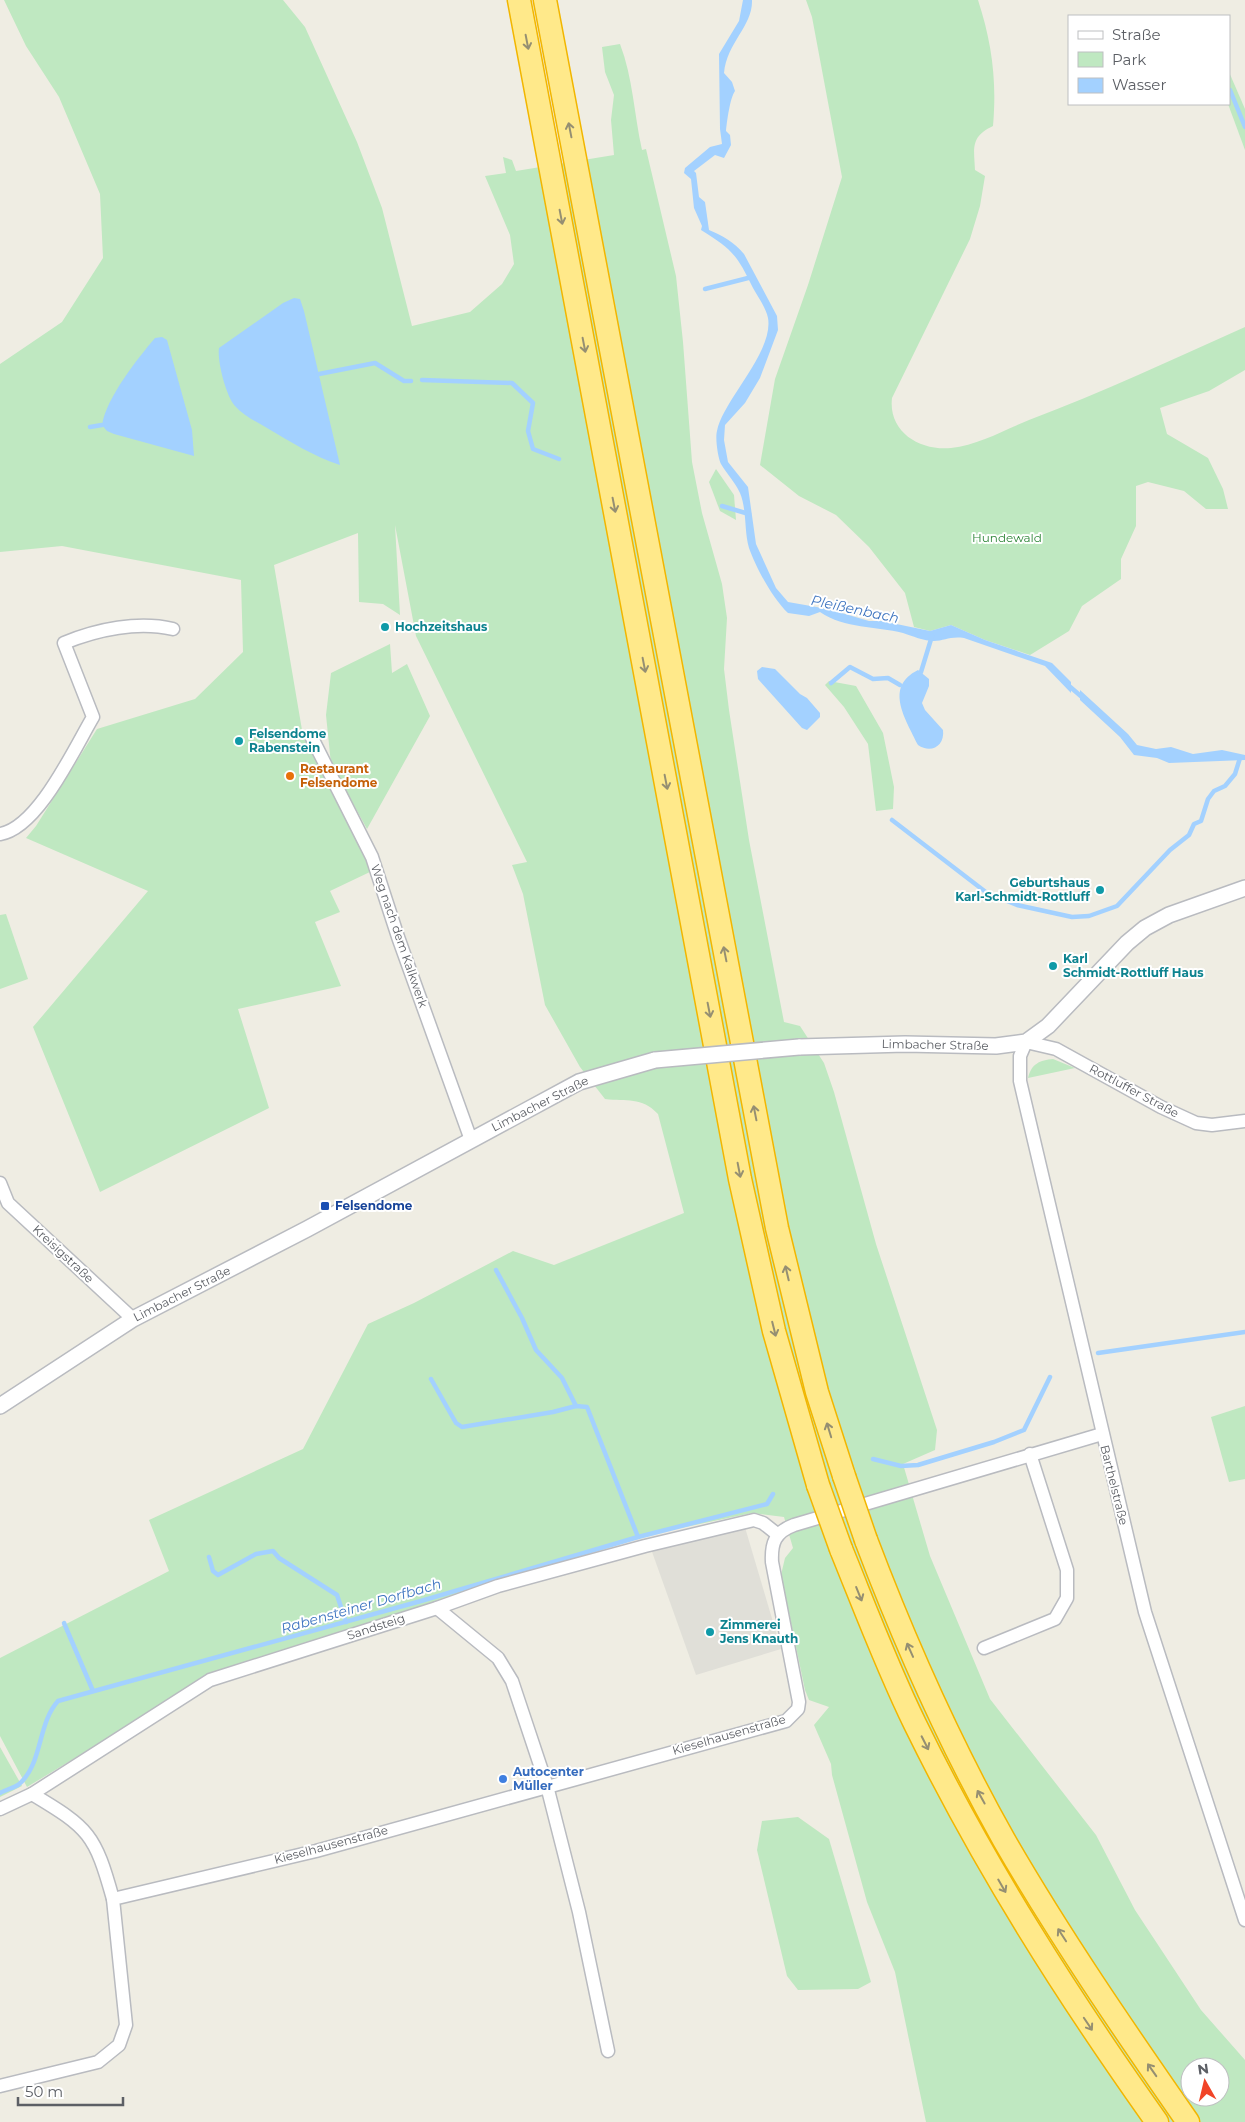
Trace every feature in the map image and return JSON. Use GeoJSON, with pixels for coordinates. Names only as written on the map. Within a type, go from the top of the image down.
{"type":"FeatureCollection","features":[{"type":"Feature","properties":{"kind":"highway"},"geometry":{"type":"LineString","coordinates":[[519,0],[740,1179],[774,1331],[818,1485],[883,1653],[914,1722],[984,1855],[1062,1984],[1157,2122]]}},
{"type":"Feature","properties":{"kind":"highway"},"geometry":{"type":"LineString","coordinates":[[545,0],[777,1228],[817,1392],[866,1540],[898,1623],[937,1710],[1004,1840],[1046,1911],[1096,1988],[1187,2118]]}},
{"type":"Feature","properties":{"kind":"street"},"geometry":{"type":"LineString","coordinates":[[0,834],[16,829],[30,816],[53,785],[93,717],[64,643],[90,632],[131,627],[160,626],[173,629]]}},
{"type":"Feature","properties":{"kind":"street","name":"Weg nach dem Kalkwerk"},"geometry":{"type":"LineString","coordinates":[[312,738],[372,857],[398,937],[471,1140]]}},
{"type":"Feature","properties":{"kind":"street","name":"Limbacher Straße"},"geometry":{"type":"LineString","coordinates":[[0,1406],[133,1319],[307,1229],[578,1082],[655,1060],[800,1048],[905,1044],[996,1046],[1026,1042],[1048,1026],[1122,949],[1145,928],[1169,915],[1245,888]]}},
{"type":"Feature","properties":{"kind":"street","name":"Rottluffer Straße"},"geometry":{"type":"LineString","coordinates":[[1026,1042],[1056,1049],[1161,1107],[1196,1123],[1212,1125],[1245,1121]]}},
{"type":"Feature","properties":{"kind":"street","name":"Barthelstraße"},"geometry":{"type":"LineString","coordinates":[[1026,1042],[1020,1056],[1019,1079],[1145,1612],[1245,1920]]}},
{"type":"Feature","properties":{"kind":"street","name":"Kreisigstraße"},"geometry":{"type":"LineString","coordinates":[[0,1183],[8,1203],[133,1319]]}},
{"type":"Feature","properties":{"kind":"street"},"geometry":{"type":"LineString","coordinates":[[777,1534],[794,1525],[1102,1434]]}},
{"type":"Feature","properties":{"kind":"street"},"geometry":{"type":"LineString","coordinates":[[984,1648],[1055,1619],[1067,1598],[1068,1570],[1030,1454]]}},
{"type":"Feature","properties":{"kind":"street","name":"Sandsteig"},"geometry":{"type":"LineString","coordinates":[[0,1809],[32,1794],[210,1680],[437,1608],[498,1586],[742,1521],[754,1520],[763,1523],[777,1534]]}},
{"type":"Feature","properties":{"kind":"street","name":"Kieselhausenstraße"},"geometry":{"type":"LineString","coordinates":[[113,1899],[316,1851],[786,1721],[798,1709],[799,1697],[772,1562],[773,1544],[777,1534]]}},
{"type":"Feature","properties":{"kind":"street"},"geometry":{"type":"LineString","coordinates":[[437,1608],[498,1658],[512,1681],[547,1786],[579,1912],[608,2051]]}},
{"type":"Feature","properties":{"kind":"street"},"geometry":{"type":"LineString","coordinates":[[0,2086],[98,2062],[118,2046],[126,2025],[113,1899],[104,1866],[92,1838],[69,1816],[32,1794]]}},
{"type":"Feature","properties":{"kind":"shaded area"},"geometry":{"type":"Polygon","coordinates":[[[744,1524],[781,1649],[696,1675],[651,1549],[744,1524]]]}},
{"type":"Feature","properties":{"kind":"green space"},"geometry":{"type":"Polygon","coordinates":[[[4,0],[283,0],[305,27],[357,142],[382,208],[412,326],[470,312],[502,284],[514,264],[510,235],[485,176],[506,173],[503,157],[512,160],[516,171],[614,155],[611,120],[614,95],[605,72],[602,47],[620,44],[631,83],[642,150],[646,149],[676,276],[692,462],[702,513],[722,584],[727,618],[724,669],[729,710],[749,840],[784,1022],[800,1026],[824,1063],[834,1092],[876,1244],[937,1430],[935,1450],[903,1464],[930,1556],[990,1699],[1096,1835],[1135,1910],[1201,2010],[1245,2060],[1245,2122],[926,2122],[895,1972],[867,1902],[832,1775],[831,1764],[814,1725],[829,1707],[809,1700],[805,1690],[781,1575],[785,1558],[793,1548],[784,1517],[752,1513],[638,1537],[204,1680],[27,1787],[0,1736],[0,1658],[169,1571],[149,1520],[303,1449],[368,1324],[414,1303],[513,1251],[554,1265],[684,1213],[658,1114],[646,1104],[640,1102],[605,1099],[580,1067],[545,1005],[523,894],[512,865],[527,862],[416,636],[395,525],[400,615],[383,604],[359,602],[358,533],[274,565],[302,730],[372,871],[330,891],[340,912],[315,922],[341,986],[238,1009],[269,1108],[100,1192],[33,1027],[148,891],[26,838],[36,826],[97,729],[195,699],[243,652],[241,580],[62,546],[0,552],[0,364],[62,322],[103,258],[100,194],[59,97],[26,46],[4,0]]]}},
{"type":"Feature","properties":{"kind":"green space","name":"Hundewald"},"geometry":{"type":"Polygon","coordinates":[[[806,0],[978,0],[987,32],[994,78],[994,109],[993,126],[980,134],[974,149],[975,170],[985,176],[980,206],[970,239],[892,398],[892,410],[895,421],[908,437],[928,446],[939,448],[971,444],[1111,387],[1245,327],[1245,370],[1209,391],[1160,408],[1167,434],[1208,458],[1223,489],[1228,509],[1206,509],[1184,491],[1148,482],[1136,486],[1136,526],[1121,559],[1121,579],[1082,606],[1069,631],[1030,655],[985,640],[951,625],[930,631],[914,627],[905,593],[869,547],[836,515],[799,496],[760,465],[775,379],[808,285],[842,177],[812,17],[806,0]]]}},
{"type":"Feature","properties":{"kind":"green space"},"geometry":{"type":"Polygon","coordinates":[[[1230,74],[1245,109],[1245,150],[1228,105],[1230,105],[1230,74]]]}},
{"type":"Feature","properties":{"kind":"green space"},"geometry":{"type":"Polygon","coordinates":[[[716,469],[734,495],[736,520],[720,511],[709,482],[716,469]]]}},
{"type":"Feature","properties":{"kind":"green space"},"geometry":{"type":"Polygon","coordinates":[[[390,644],[392,673],[407,664],[430,716],[367,829],[331,764],[326,715],[331,673],[390,644]]]}},
{"type":"Feature","properties":{"kind":"green space"},"geometry":{"type":"Polygon","coordinates":[[[829,681],[856,686],[883,733],[894,787],[893,809],[876,811],[868,744],[844,707],[825,685],[829,681]]]}},
{"type":"Feature","properties":{"kind":"green space"},"geometry":{"type":"Polygon","coordinates":[[[6,914],[28,979],[0,989],[0,915],[6,914]]]}},
{"type":"Feature","properties":{"kind":"green space"},"geometry":{"type":"Polygon","coordinates":[[[1053,1059],[1075,1068],[1028,1078],[1034,1066],[1044,1060],[1053,1059]]]}},
{"type":"Feature","properties":{"kind":"green space"},"geometry":{"type":"Polygon","coordinates":[[[1245,1406],[1245,1479],[1229,1482],[1211,1417],[1245,1406]]]}},
{"type":"Feature","properties":{"kind":"green space"},"geometry":{"type":"Polygon","coordinates":[[[0,1747],[22,1786],[0,1797],[0,1747]]]}},
{"type":"Feature","properties":{"kind":"green space"},"geometry":{"type":"Polygon","coordinates":[[[798,1817],[829,1839],[871,1982],[858,1989],[798,1990],[787,1976],[757,1850],[762,1821],[798,1817]]]}},
{"type":"Feature","properties":{"kind":"water"},"geometry":{"type":"Polygon","coordinates":[[[743,0],[752,0],[751,9],[730,52],[724,73],[732,82],[735,91],[730,104],[726,131],[730,135],[731,145],[724,158],[715,155],[694,171],[696,173],[699,197],[705,202],[709,230],[728,240],[744,254],[777,316],[778,330],[760,378],[745,403],[725,425],[724,440],[728,462],[748,487],[756,544],[776,588],[788,602],[828,609],[869,621],[882,621],[930,631],[951,625],[985,640],[1052,663],[1071,682],[1071,693],[1045,666],[964,638],[930,641],[903,633],[850,624],[820,612],[809,616],[788,613],[771,592],[756,565],[747,541],[745,513],[740,493],[721,464],[716,434],[728,405],[756,361],[763,346],[768,331],[768,318],[764,306],[738,260],[720,242],[701,230],[702,226],[694,208],[691,179],[684,173],[685,168],[710,147],[722,144],[719,54],[739,21],[743,0]]]}},
{"type":"Feature","properties":{"kind":"water"},"geometry":{"type":"Polygon","coordinates":[[[294,298],[300,299],[304,311],[340,465],[302,448],[242,413],[228,395],[223,378],[219,361],[219,348],[283,303],[294,298]]]}},
{"type":"Feature","properties":{"kind":"water"},"geometry":{"type":"Polygon","coordinates":[[[162,337],[167,340],[192,430],[194,456],[114,434],[107,431],[102,425],[110,403],[124,379],[155,338],[162,337]]]}},
{"type":"Feature","properties":{"kind":"water"},"geometry":{"type":"Polygon","coordinates":[[[762,667],[775,669],[800,694],[807,698],[820,713],[820,717],[807,730],[802,728],[758,679],[757,671],[762,667]]]}},
{"type":"Feature","properties":{"kind":"water"},"geometry":{"type":"Polygon","coordinates":[[[918,670],[929,679],[929,686],[922,703],[925,710],[943,730],[942,740],[939,744],[928,749],[918,745],[900,704],[902,685],[908,677],[918,670]]]}},
{"type":"Feature","properties":{"kind":"water"},"geometry":{"type":"Polygon","coordinates":[[[1080,690],[1128,734],[1137,745],[1156,749],[1171,747],[1193,754],[1222,750],[1245,755],[1245,760],[1169,763],[1157,758],[1134,755],[1120,737],[1080,700],[1080,690]]]}},
{"type":"Feature","properties":{"kind":"waterway"},"geometry":{"type":"LineString","coordinates":[[1230,90],[1245,127]]}},
{"type":"Feature","properties":{"kind":"waterway"},"geometry":{"type":"LineString","coordinates":[[705,289],[752,277]]}},
{"type":"Feature","properties":{"kind":"waterway"},"geometry":{"type":"LineString","coordinates":[[319,374],[375,363],[404,381],[411,381]]}},
{"type":"Feature","properties":{"kind":"waterway"},"geometry":{"type":"LineString","coordinates":[[422,380],[512,383],[533,403],[528,431],[533,449],[559,459]]}},
{"type":"Feature","properties":{"kind":"waterway"},"geometry":{"type":"LineString","coordinates":[[90,427],[102,425]]}},
{"type":"Feature","properties":{"kind":"waterway"},"geometry":{"type":"LineString","coordinates":[[722,506],[749,514]]}},
{"type":"Feature","properties":{"kind":"waterway"},"geometry":{"type":"LineString","coordinates":[[921,672],[932,636]]}},
{"type":"Feature","properties":{"kind":"waterway"},"geometry":{"type":"LineString","coordinates":[[831,683],[850,667],[873,679],[888,678],[900,685]]}},
{"type":"Feature","properties":{"kind":"waterway","name":"Pleißenbach"},"geometry":{"type":"LineString","coordinates":[[1068,685],[1083,698]]}},
{"type":"Feature","properties":{"kind":"waterway"},"geometry":{"type":"LineString","coordinates":[[892,820],[987,893],[1017,905],[1072,917],[1089,916],[1117,906],[1170,850],[1189,835],[1194,824],[1201,821],[1208,799],[1214,791],[1225,786],[1235,774],[1240,758]]}},
{"type":"Feature","properties":{"kind":"waterway"},"geometry":{"type":"LineString","coordinates":[[496,1270],[522,1318],[536,1350],[562,1378],[576,1406]]}},
{"type":"Feature","properties":{"kind":"waterway","name":"Rabensteiner Dorfbach"},"geometry":{"type":"LineString","coordinates":[[1098,1353],[1245,1332]]}},
{"type":"Feature","properties":{"kind":"waterway","name":"Rabensteiner Dorfbach"},"geometry":{"type":"LineString","coordinates":[[873,1459],[901,1466],[918,1465],[994,1442],[1024,1430],[1050,1377]]}},
{"type":"Feature","properties":{"kind":"waterway"},"geometry":{"type":"LineString","coordinates":[[431,1379],[456,1423],[462,1427],[553,1412],[576,1406],[587,1407],[638,1537]]}},
{"type":"Feature","properties":{"kind":"waterway","name":"Rabensteiner Dorfbach"},"geometry":{"type":"LineString","coordinates":[[0,1793],[18,1785],[26,1777],[36,1756],[46,1721],[58,1701],[421,1601],[638,1537],[767,1504],[773,1494]]}},
{"type":"Feature","properties":{"kind":"waterway"},"geometry":{"type":"LineString","coordinates":[[209,1557],[213,1571],[218,1575],[256,1554],[273,1551],[279,1558],[337,1595],[346,1622]]}},
{"type":"Feature","properties":{"kind":"waterway"},"geometry":{"type":"LineString","coordinates":[[64,1623],[93,1691]]}},
{"type":"Feature","properties":{"kind":"place","name":"Hochzeitshaus"},"geometry":{"type":"Point","coordinates":[385,627]}},
{"type":"Feature","properties":{"kind":"place","name":"Felsendome Rabenstein"},"geometry":{"type":"Point","coordinates":[239,741]}},
{"type":"Feature","properties":{"kind":"place","name":"Restaurant Felsendome"},"geometry":{"type":"Point","coordinates":[290,776]}},
{"type":"Feature","properties":{"kind":"place","name":"Geburtshaus Karl-Schmidt-Rottluff"},"geometry":{"type":"Point","coordinates":[1100,890]}},
{"type":"Feature","properties":{"kind":"place","name":"Karl Schmidt-Rottluff Haus"},"geometry":{"type":"Point","coordinates":[1053,966]}},
{"type":"Feature","properties":{"kind":"place","name":"Felsendome"},"geometry":{"type":"Point","coordinates":[325,1206]}},
{"type":"Feature","properties":{"kind":"place","name":"Zimmerei Jens Knauth"},"geometry":{"type":"Point","coordinates":[710,1632]}},
{"type":"Feature","properties":{"kind":"place","name":"Autocenter Müller"},"geometry":{"type":"Point","coordinates":[503,1779]}}]}
